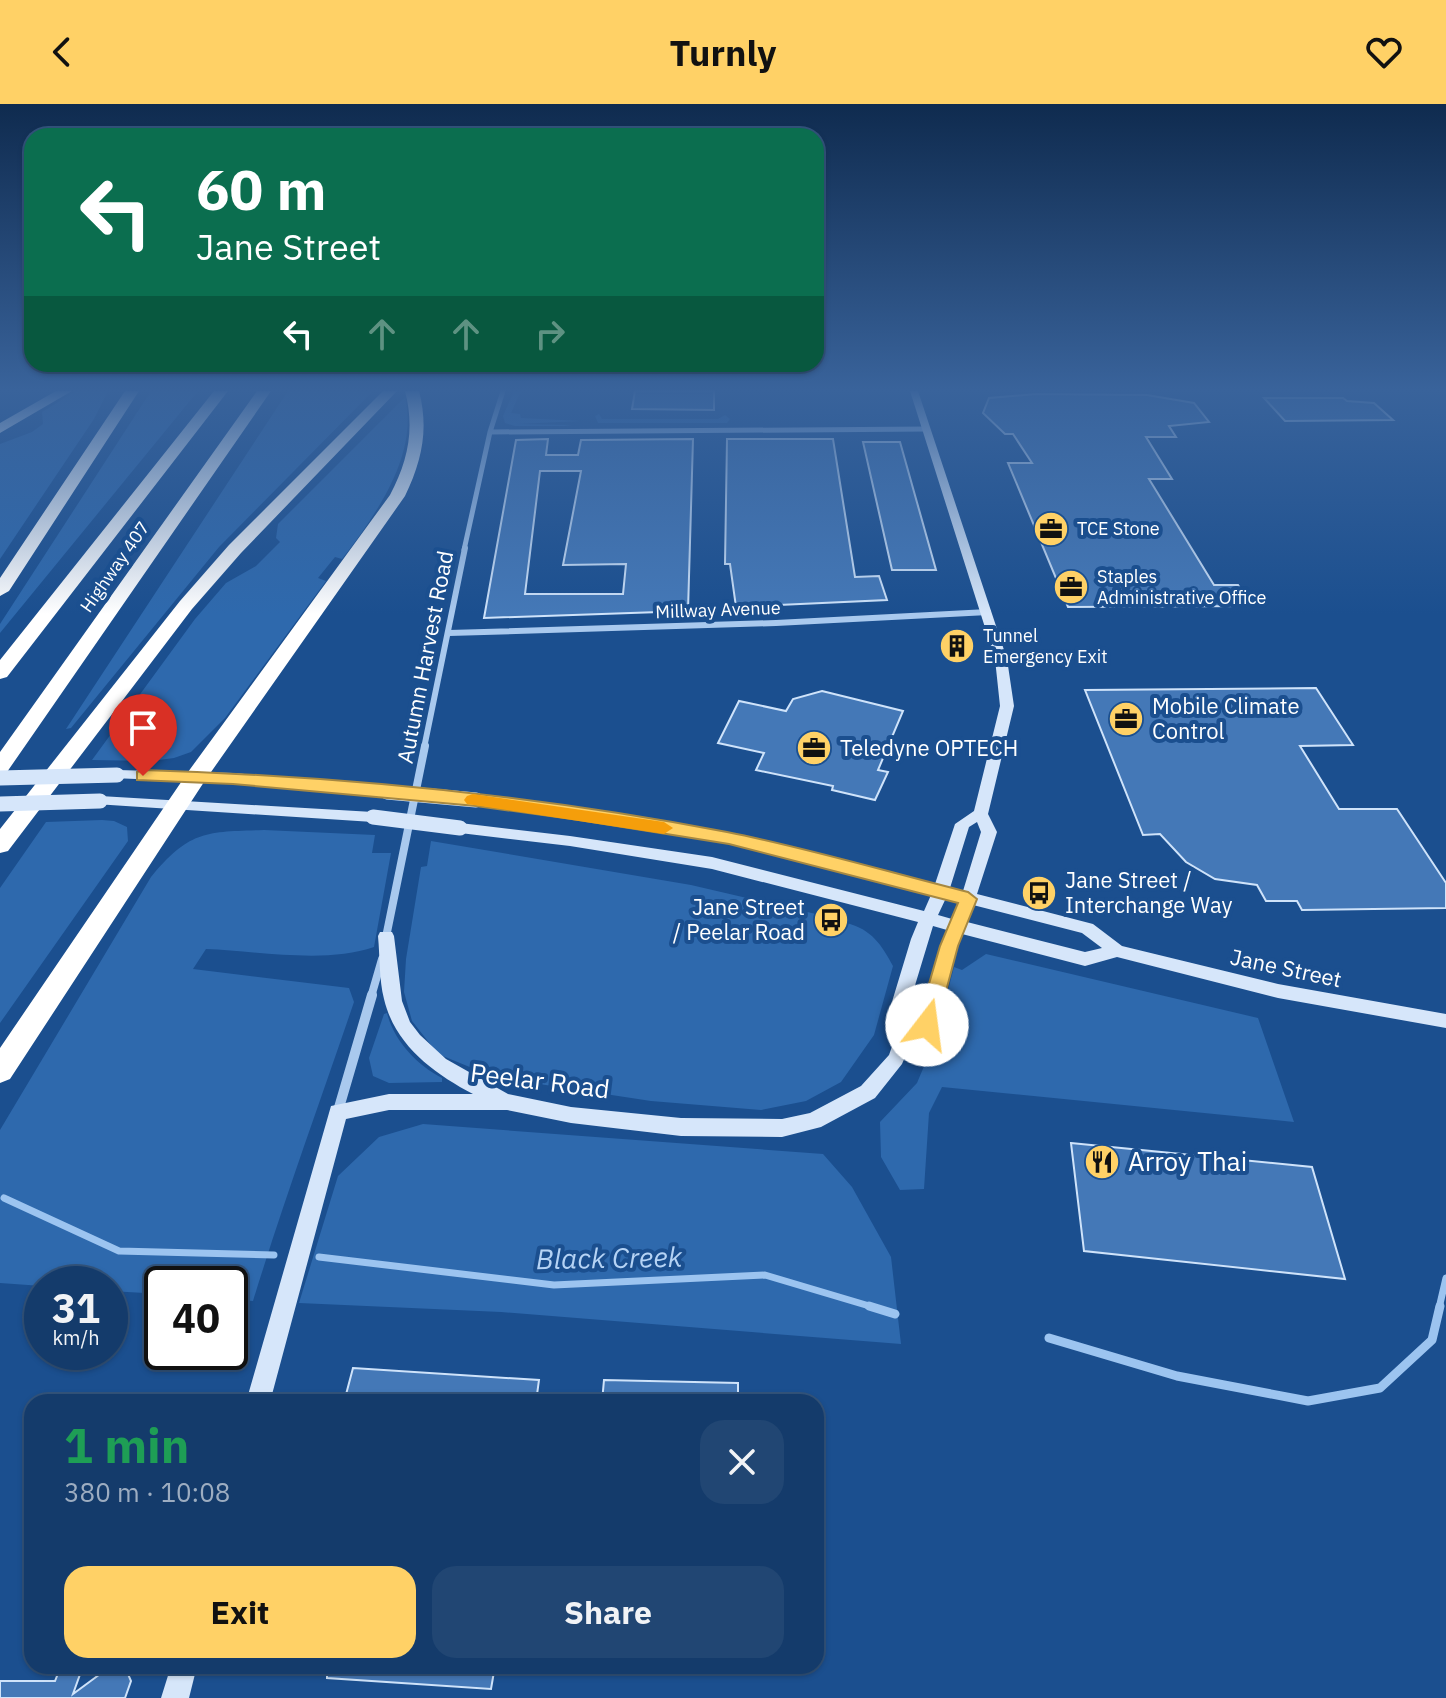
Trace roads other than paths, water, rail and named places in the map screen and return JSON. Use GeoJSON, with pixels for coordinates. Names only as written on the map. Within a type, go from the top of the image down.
{"type":"FeatureCollection","features":[{"type":"Feature","properties":{"kind":"highway"},"geometry":{"type":"LineString","coordinates":[[0,591],[83,465]]}},
{"type":"Feature","properties":{"kind":"highway","name":"Highway 407"},"geometry":{"type":"LineString","coordinates":[[0,673],[163,465]]}},
{"type":"Feature","properties":{"kind":"highway","name":"Highway 407"},"geometry":{"type":"LineString","coordinates":[[0,767],[212,465]]}},
{"type":"Feature","properties":{"kind":"highway"},"geometry":{"type":"LineString","coordinates":[[0,845],[186,605],[235,549],[317,465]]}},
{"type":"Feature","properties":{"kind":"highway"},"geometry":{"type":"LineString","coordinates":[[0,1071],[196,777],[397,496],[414,465]]}},
{"type":"Feature","properties":{"kind":"street","name":"Autumn Harvest Road"},"geometry":{"type":"LineString","coordinates":[[338,1112],[382,961],[483,465]]}},
{"type":"Feature","properties":{"kind":"street"},"geometry":{"type":"LineString","coordinates":[[904,1038],[897,1015],[919,939],[940,893],[962,824],[981,814],[1007,706],[1001,659],[988,612],[939,465]]}},
{"type":"Feature","properties":{"kind":"street","name":"Millway Avenue"},"geometry":{"type":"LineString","coordinates":[[449,633],[988,612]]}},
{"type":"Feature","properties":{"kind":"street","name":"Jane Street"},"geometry":{"type":"LineString","coordinates":[[0,778],[117,775],[196,777],[387,792],[476,800],[729,838],[1087,928],[1117,951],[1278,991],[1446,1021]]}},
{"type":"Feature","properties":{"kind":"street","name":"Jane Street"},"geometry":{"type":"LineString","coordinates":[[0,804],[100,801],[373,817],[570,841],[712,863],[1085,959],[1117,951]]}},
{"type":"Feature","properties":{"kind":"street","name":"Peelar Road"},"geometry":{"type":"LineString","coordinates":[[338,1112],[389,1102],[507,1102],[571,1115],[681,1127],[782,1128],[814,1121],[868,1092],[896,1059],[904,1038],[927,1025],[989,832],[981,814]]}},
{"type":"Feature","properties":{"kind":"street"},"geometry":{"type":"LineString","coordinates":[[386,936],[395,1009],[411,1036],[429,1058],[507,1102]]}},
{"type":"Feature","properties":{"kind":"street"},"geometry":{"type":"LineString","coordinates":[[260,1394],[338,1112]]}},
{"type":"Feature","properties":{"kind":"street"},"geometry":{"type":"LineString","coordinates":[[175,1698],[182,1674]]}},
{"type":"Feature","properties":{"kind":"waterway","name":"Black Creek"},"geometry":{"type":"LineString","coordinates":[[4,1198],[119,1251],[274,1255]]}},
{"type":"Feature","properties":{"kind":"waterway","name":"Black Creek"},"geometry":{"type":"LineString","coordinates":[[319,1257],[554,1285],[765,1275],[876,1308]]}},
{"type":"Feature","properties":{"kind":"waterway","name":"Black Creek"},"geometry":{"type":"LineString","coordinates":[[1439,1308],[1446,1278]]}},
{"type":"Feature","properties":{"kind":"waterway","name":"Black Creek"},"geometry":{"type":"LineString","coordinates":[[869,1306],[895,1314]]}},
{"type":"Feature","properties":{"kind":"waterway","name":"Black Creek"},"geometry":{"type":"LineString","coordinates":[[1049,1338],[1177,1376],[1308,1401],[1380,1388],[1432,1340],[1440,1306]]}},
{"type":"Feature","properties":{"kind":"place","name":"TCE Stone"},"geometry":{"type":"Point","coordinates":[1051,529]}},
{"type":"Feature","properties":{"kind":"place","name":"Staples Administrative Office"},"geometry":{"type":"Point","coordinates":[1071,587]}},
{"type":"Feature","properties":{"kind":"place","name":"Tunnel Emergency Exit"},"geometry":{"type":"Point","coordinates":[957,646]}},
{"type":"Feature","properties":{"kind":"place","name":"Mobile Climate Control"},"geometry":{"type":"Point","coordinates":[1126,719]}},
{"type":"Feature","properties":{"kind":"place","name":"Teledyne OPTECH"},"geometry":{"type":"Point","coordinates":[814,748]}},
{"type":"Feature","properties":{"kind":"place","name":"Jane Street / Interchange Way"},"geometry":{"type":"Point","coordinates":[1039,893]}},
{"type":"Feature","properties":{"kind":"place","name":"Jane Street / Peelar Road"},"geometry":{"type":"Point","coordinates":[831,920]}},
{"type":"Feature","properties":{"kind":"place","name":"Arroy Thai"},"geometry":{"type":"Point","coordinates":[1102,1162]}}]}
